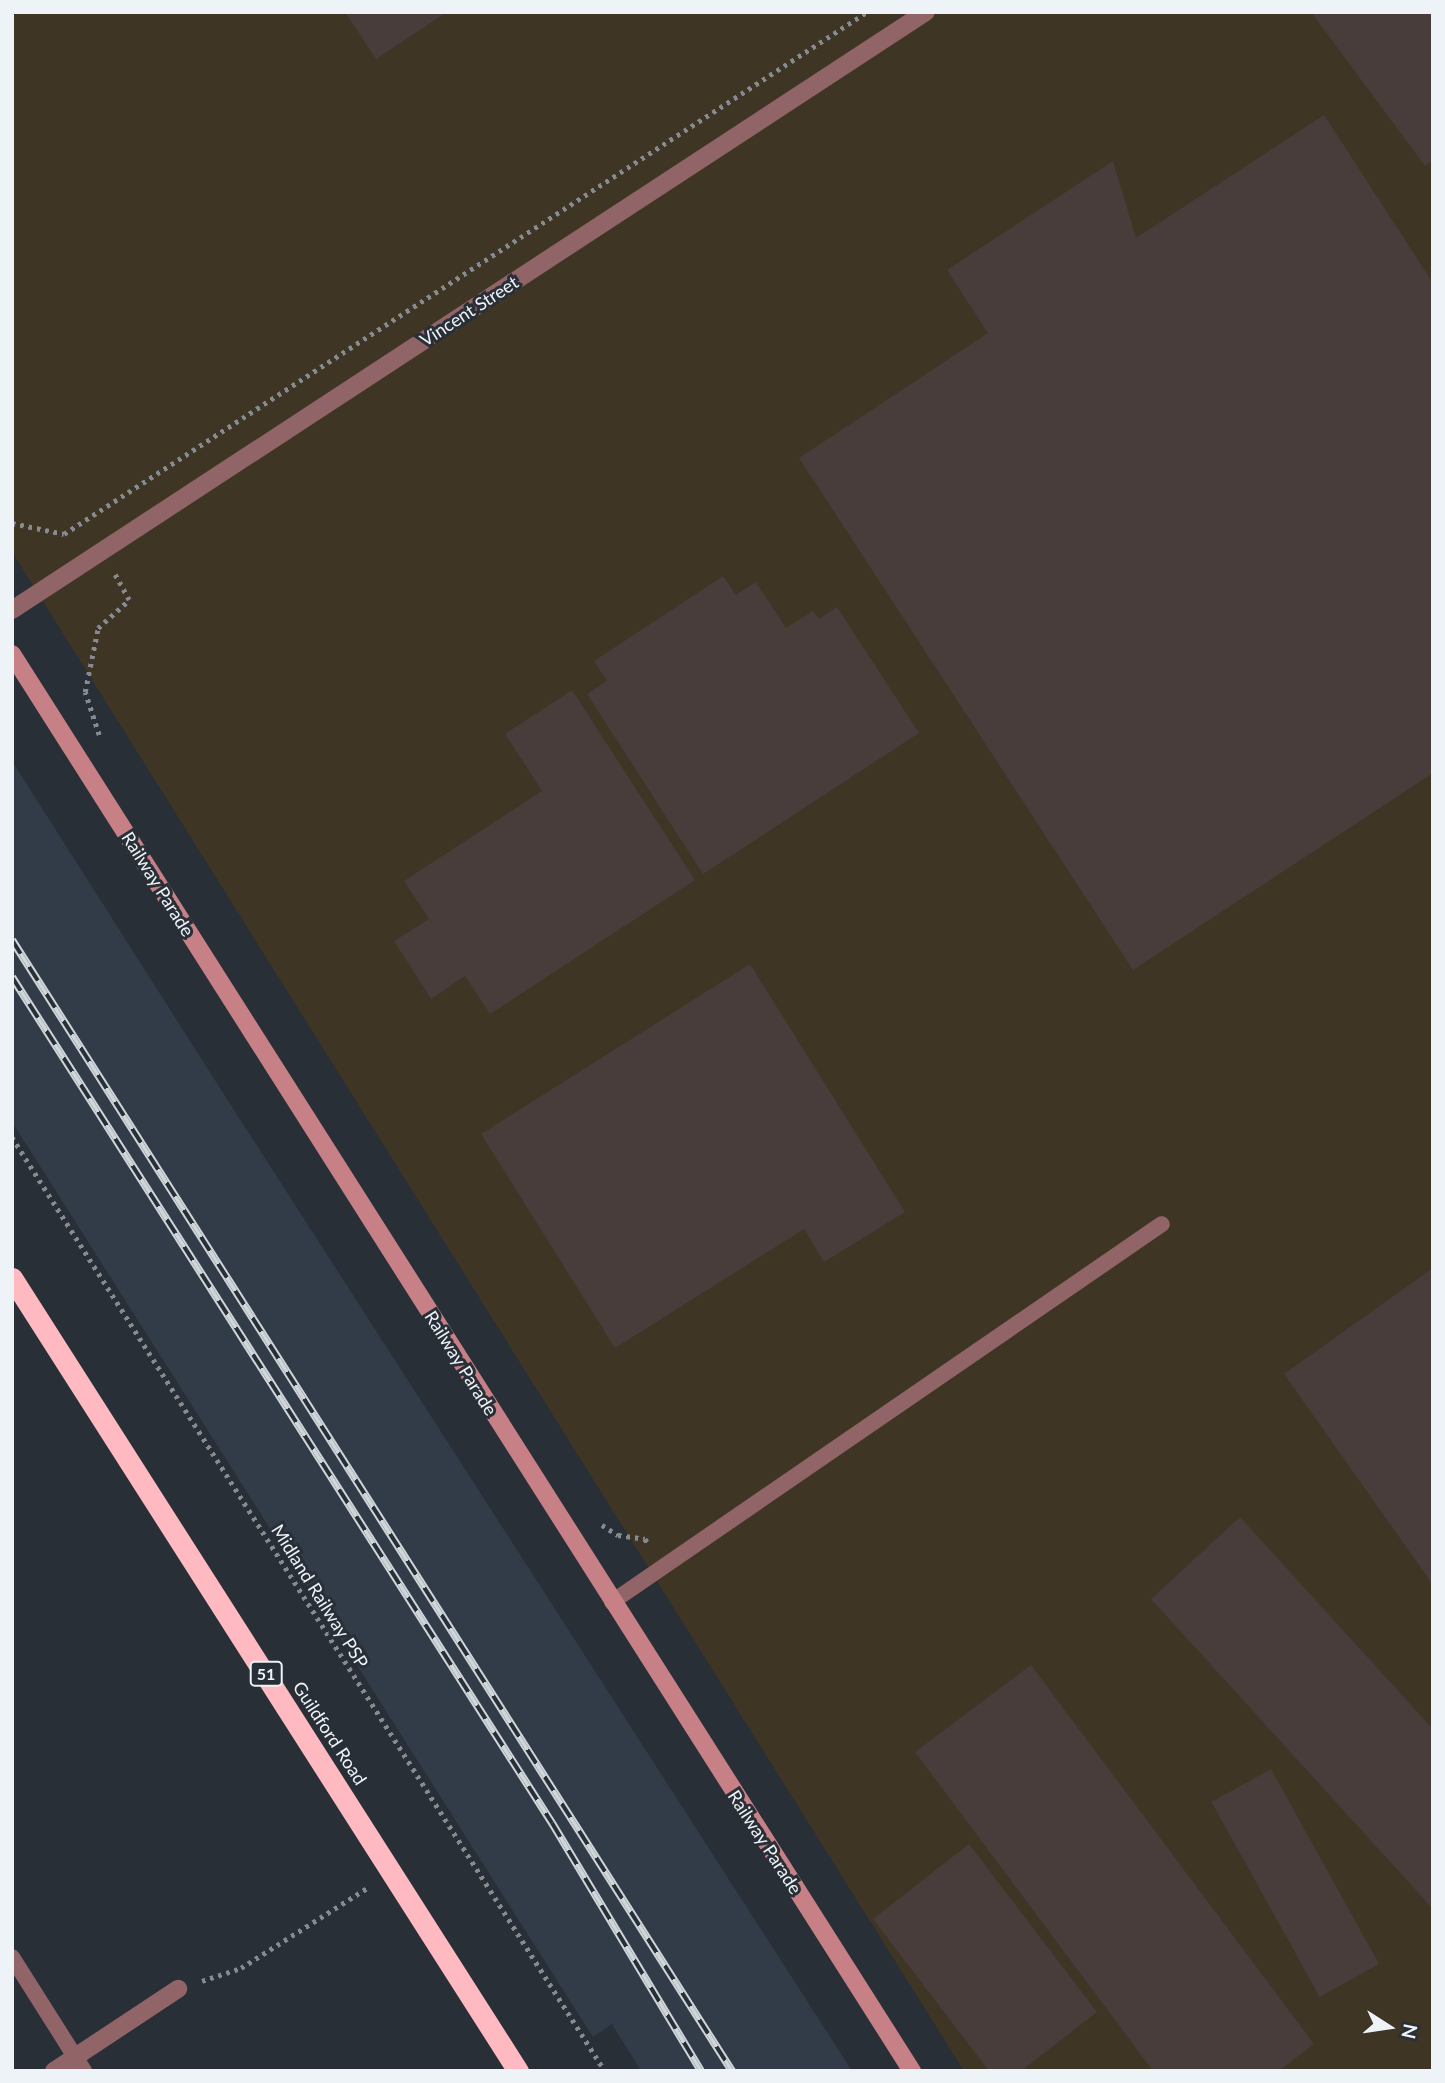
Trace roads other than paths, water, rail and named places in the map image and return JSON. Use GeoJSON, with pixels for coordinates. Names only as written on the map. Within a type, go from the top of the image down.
{"type":"FeatureCollection","features":[{"type":"Feature","properties":{"kind":"highway","name":"Guildford Road"},"geometry":{"type":"LineString","coordinates":[[12,1278],[518,2071]]}},
{"type":"Feature","properties":{"kind":"street","name":"Vincent Street"},"geometry":{"type":"LineString","coordinates":[[12,610],[926,12]]}},
{"type":"Feature","properties":{"kind":"street","name":"Railway Parade"},"geometry":{"type":"LineString","coordinates":[[12,654],[912,2071]]}},
{"type":"Feature","properties":{"kind":"street"},"geometry":{"type":"LineString","coordinates":[[54,2071],[80,2064],[178,1989]]}},
{"type":"Feature","properties":{"kind":"lane"},"geometry":{"type":"LineString","coordinates":[[612,1602],[1162,1224]]}},
{"type":"Feature","properties":{"kind":"lane"},"geometry":{"type":"LineString","coordinates":[[12,1957],[80,2064]]}},
{"type":"Feature","properties":{"kind":"railway"},"geometry":{"type":"LineString","coordinates":[[12,940],[732,2071]]}},
{"type":"Feature","properties":{"kind":"railway"},"geometry":{"type":"LineString","coordinates":[[12,977],[552,1823],[701,2071]]}}]}
